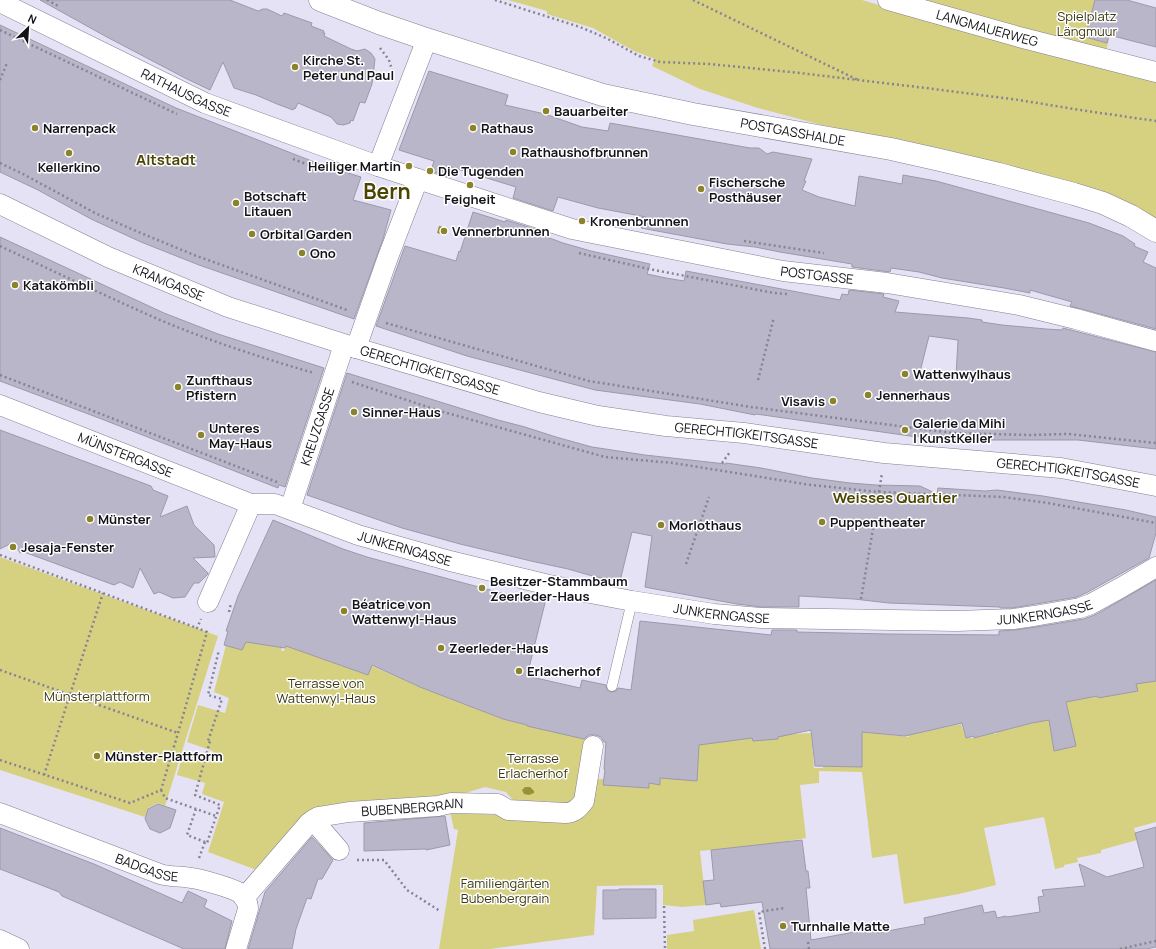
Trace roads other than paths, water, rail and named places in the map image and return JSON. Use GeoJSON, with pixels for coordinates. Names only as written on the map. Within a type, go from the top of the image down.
{"type":"FeatureCollection","features":[{"type":"Feature","properties":{"kind":"street","name":"POSTGASSHALDE"},"geometry":{"type":"LineString","coordinates":[[320,0],[379,23],[603,95],[693,114],[891,149],[999,174],[1103,203],[1131,216],[1156,231]]}},
{"type":"Feature","properties":{"kind":"street","name":"LANGMAUERWEG"},"geometry":{"type":"LineString","coordinates":[[888,0],[1019,37],[1156,72]]}},
{"type":"Feature","properties":{"kind":"street","name":"RATHAUSGASSE"},"geometry":{"type":"LineString","coordinates":[[0,2],[23,6],[205,103],[418,179]]}},
{"type":"Feature","properties":{"kind":"street"},"geometry":{"type":"LineString","coordinates":[[378,166],[427,39]]}},
{"type":"Feature","properties":{"kind":"street","name":"POSTGASSE"},"geometry":{"type":"LineString","coordinates":[[418,179],[572,229],[589,233],[783,271],[886,283],[1019,305],[1156,341]]}},
{"type":"Feature","properties":{"kind":"street","name":"KREUZGASSE"},"geometry":{"type":"LineString","coordinates":[[290,509],[350,347],[388,257],[418,179]]}},
{"type":"Feature","properties":{"kind":"street","name":"KRAMGASSE"},"geometry":{"type":"LineString","coordinates":[[0,204],[108,257],[190,292],[228,307],[350,347]]}},
{"type":"Feature","properties":{"kind":"street","name":"GERECHTIGKEITSGASSE"},"geometry":{"type":"LineString","coordinates":[[350,347],[539,402],[598,416],[666,426],[744,433],[884,453],[1061,468],[1156,486]]}},
{"type":"Feature","properties":{"kind":"street","name":"MÜNSTERGASSE"},"geometry":{"type":"LineString","coordinates":[[0,405],[251,504],[275,504],[290,509]]}},
{"type":"Feature","properties":{"kind":"street"},"geometry":{"type":"LineString","coordinates":[[208,602],[251,504]]}},
{"type":"Feature","properties":{"kind":"street","name":"JUNKERNGASSE"},"geometry":{"type":"LineString","coordinates":[[290,509],[358,535],[450,561],[549,585],[632,601],[714,614],[761,618],[957,621],[1034,616],[1080,608],[1091,604],[1156,567]]}},
{"type":"Feature","properties":{"kind":"street","name":"BUBENBERGRAIN"},"geometry":{"type":"LineString","coordinates":[[313,820],[318,817],[349,812],[438,806],[451,803],[498,804],[508,810],[570,813],[578,808],[584,801],[591,775],[592,746]]}},
{"type":"Feature","properties":{"kind":"street","name":"BADGASSE"},"geometry":{"type":"LineString","coordinates":[[0,813],[160,874],[204,880],[233,890],[244,898]]}},
{"type":"Feature","properties":{"kind":"street"},"geometry":{"type":"LineString","coordinates":[[236,949],[248,910],[248,904],[244,898],[309,823],[313,820],[339,850]]}},
{"type":"Feature","properties":{"kind":"street"},"geometry":{"type":"LineString","coordinates":[[0,940],[19,949]]}},
{"type":"Feature","properties":{"kind":"lane"},"geometry":{"type":"LineString","coordinates":[[612,686],[632,601]]}},
{"type":"Feature","properties":{"kind":"place","name":"Kirche St. Peter und Paul"},"geometry":{"type":"Point","coordinates":[295,67]}},
{"type":"Feature","properties":{"kind":"place","name":"Bauarbeiter"},"geometry":{"type":"Point","coordinates":[546,111]}},
{"type":"Feature","properties":{"kind":"place","name":"Narrenpack"},"geometry":{"type":"Point","coordinates":[35,128]}},
{"type":"Feature","properties":{"kind":"place","name":"Rathaus"},"geometry":{"type":"Point","coordinates":[473,128]}},
{"type":"Feature","properties":{"kind":"place","name":"Rathaushofbrunnen"},"geometry":{"type":"Point","coordinates":[513,152]}},
{"type":"Feature","properties":{"kind":"place","name":"Kellerkino"},"geometry":{"type":"Point","coordinates":[69,153]}},
{"type":"Feature","properties":{"kind":"place","name":"Heiliger Martin"},"geometry":{"type":"Point","coordinates":[409,166]}},
{"type":"Feature","properties":{"kind":"place","name":"Die Tugenden"},"geometry":{"type":"Point","coordinates":[430,171]}},
{"type":"Feature","properties":{"kind":"place","name":"Feigheit"},"geometry":{"type":"Point","coordinates":[470,185]}},
{"type":"Feature","properties":{"kind":"place","name":"Fischersche Posthäuser"},"geometry":{"type":"Point","coordinates":[701,189]}},
{"type":"Feature","properties":{"kind":"place","name":"Botschaft Litauen"},"geometry":{"type":"Point","coordinates":[236,203]}},
{"type":"Feature","properties":{"kind":"place","name":"Kronenbrunnen"},"geometry":{"type":"Point","coordinates":[582,221]}},
{"type":"Feature","properties":{"kind":"place","name":"Vennerbrunnen"},"geometry":{"type":"Point","coordinates":[444,231]}},
{"type":"Feature","properties":{"kind":"place","name":"Orbital Garden"},"geometry":{"type":"Point","coordinates":[252,234]}},
{"type":"Feature","properties":{"kind":"place","name":"Ono"},"geometry":{"type":"Point","coordinates":[302,253]}},
{"type":"Feature","properties":{"kind":"place","name":"Katakömbli"},"geometry":{"type":"Point","coordinates":[15,285]}},
{"type":"Feature","properties":{"kind":"place","name":"Wattenwylhaus"},"geometry":{"type":"Point","coordinates":[905,374]}},
{"type":"Feature","properties":{"kind":"place","name":"Zunfthaus Pfistern"},"geometry":{"type":"Point","coordinates":[178,387]}},
{"type":"Feature","properties":{"kind":"place","name":"Jennerhaus"},"geometry":{"type":"Point","coordinates":[868,395]}},
{"type":"Feature","properties":{"kind":"place","name":"Visavis"},"geometry":{"type":"Point","coordinates":[833,401]}},
{"type":"Feature","properties":{"kind":"place","name":"Sinner-Haus"},"geometry":{"type":"Point","coordinates":[354,412]}},
{"type":"Feature","properties":{"kind":"place","name":"Galerie da Mihi | KunstKeller"},"geometry":{"type":"Point","coordinates":[905,430]}},
{"type":"Feature","properties":{"kind":"place","name":"Unteres May-Haus"},"geometry":{"type":"Point","coordinates":[201,435]}},
{"type":"Feature","properties":{"kind":"place","name":"Münster"},"geometry":{"type":"Point","coordinates":[90,519]}},
{"type":"Feature","properties":{"kind":"place","name":"Puppentheater"},"geometry":{"type":"Point","coordinates":[822,522]}},
{"type":"Feature","properties":{"kind":"place","name":"Morlothaus"},"geometry":{"type":"Point","coordinates":[661,525]}},
{"type":"Feature","properties":{"kind":"place","name":"Jesaja-Fenster"},"geometry":{"type":"Point","coordinates":[13,547]}},
{"type":"Feature","properties":{"kind":"place","name":"Besitzer-Stammbaum Zeerleder-Haus"},"geometry":{"type":"Point","coordinates":[482,588]}},
{"type":"Feature","properties":{"kind":"place","name":"Béatrice von Wattenwyl-Haus"},"geometry":{"type":"Point","coordinates":[344,611]}},
{"type":"Feature","properties":{"kind":"place","name":"Zeerleder-Haus"},"geometry":{"type":"Point","coordinates":[441,648]}},
{"type":"Feature","properties":{"kind":"place","name":"Erlacherhof"},"geometry":{"type":"Point","coordinates":[519,671]}},
{"type":"Feature","properties":{"kind":"place","name":"Münster-Plattform"},"geometry":{"type":"Point","coordinates":[97,756]}},
{"type":"Feature","properties":{"kind":"place","name":"Turnhalle Matte"},"geometry":{"type":"Point","coordinates":[783,926]}},
{"type":"Feature","properties":{"kind":"district","name":"Altstadt"},"geometry":{"type":"Point","coordinates":[166,160]}},
{"type":"Feature","properties":{"kind":"district","name":"Bern"},"geometry":{"type":"Point","coordinates":[387,192]}},
{"type":"Feature","properties":{"kind":"district","name":"Weisses Quartier"},"geometry":{"type":"Point","coordinates":[895,498]}},
{"type":"Feature","properties":{"kind":"park label","name":"Spielplatz Längmuur"},"geometry":{"type":"Point","coordinates":[1087,24]}},
{"type":"Feature","properties":{"kind":"park label","name":"Terrasse von Wattenwyl-Haus"},"geometry":{"type":"Point","coordinates":[326,690]}},
{"type":"Feature","properties":{"kind":"park label","name":"Münsterplattform"},"geometry":{"type":"Point","coordinates":[97,696]}},
{"type":"Feature","properties":{"kind":"park label","name":"Terrasse Erlacherhof"},"geometry":{"type":"Point","coordinates":[533,766]}},
{"type":"Feature","properties":{"kind":"park label","name":"Familiengärten Bubenbergrain"},"geometry":{"type":"Point","coordinates":[505,890]}}]}
